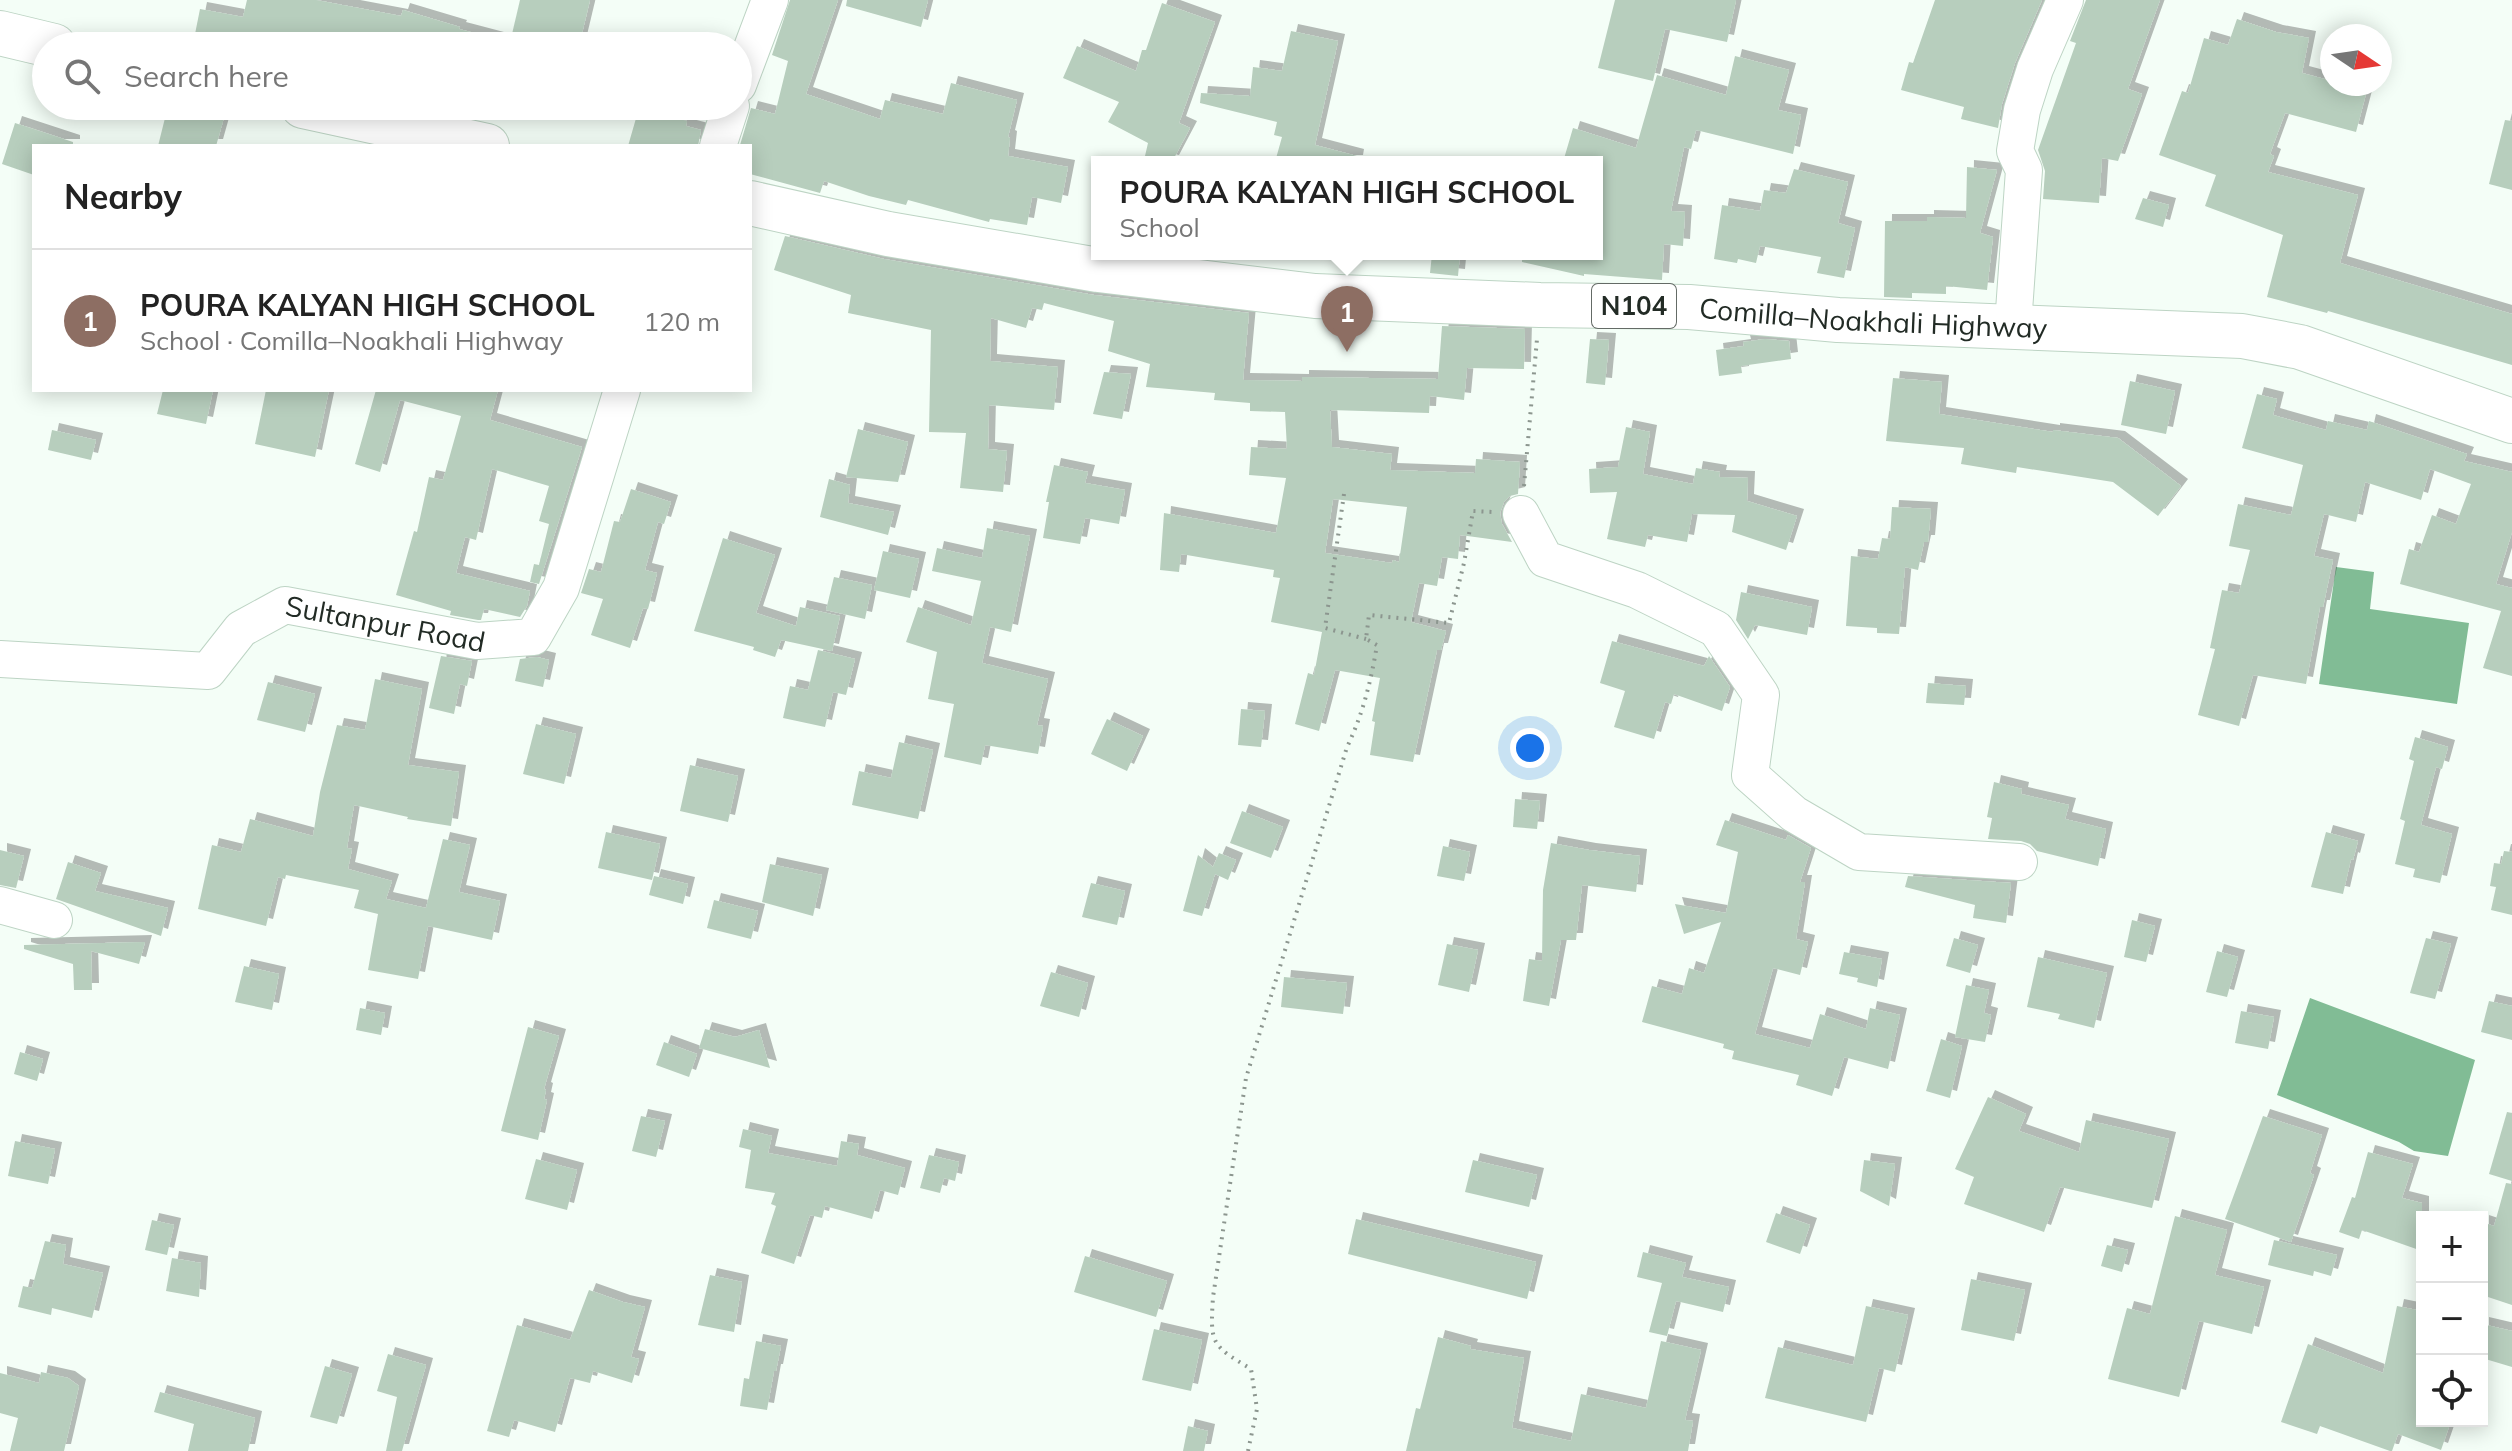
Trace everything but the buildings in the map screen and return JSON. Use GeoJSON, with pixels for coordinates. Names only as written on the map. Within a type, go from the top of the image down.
{"type":"FeatureCollection","features":[{"type":"Feature","properties":{"kind":"highway"},"geometry":{"type":"LineString","coordinates":[[0,33],[32,41]]}},
{"type":"Feature","properties":{"kind":"highway"},"geometry":{"type":"LineString","coordinates":[[367,120],[478,144]]}},
{"type":"Feature","properties":{"kind":"highway","name":"Comilla–Noakhali Highway"},"geometry":{"type":"LineString","coordinates":[[752,203],[888,234],[1098,270],[1315,296],[1689,307],[1838,320],[2242,336],[2300,347],[2512,421]]}},
{"type":"Feature","properties":{"kind":"street"},"geometry":{"type":"LineString","coordinates":[[752,48],[770,0]]}},
{"type":"Feature","properties":{"kind":"street"},"geometry":{"type":"LineString","coordinates":[[2013,325],[2024,170],[2015,151],[2026,97],[2065,0]]}},
{"type":"Feature","properties":{"kind":"street"},"geometry":{"type":"LineString","coordinates":[[719,144],[726,120]]}},
{"type":"Feature","properties":{"kind":"street","name":"Sultanpur Road"},"geometry":{"type":"LineString","coordinates":[[0,659],[208,671],[241,629],[285,605],[477,641],[533,637],[561,588],[621,392]]}},
{"type":"Feature","properties":{"kind":"street"},"geometry":{"type":"LineString","coordinates":[[1521,514],[1545,559],[1637,590],[1716,629],[1761,695],[1750,775],[1794,814],[1859,852],[2019,862]]}},
{"type":"Feature","properties":{"kind":"street"},"geometry":{"type":"LineString","coordinates":[[0,905],[54,920]]}},
{"type":"Feature","properties":{"kind":"path"},"geometry":{"type":"LineString","coordinates":[[1366,639],[1369,615],[1449,623],[1473,511],[1521,514],[1540,305]]}},
{"type":"Feature","properties":{"kind":"path"},"geometry":{"type":"LineString","coordinates":[[1248,1451],[1257,1409],[1251,1369],[1222,1351],[1216,1341],[1211,1331],[1213,1297],[1246,1078],[1347,747],[1360,720],[1377,645],[1325,628],[1344,494]]}},
{"type":"Feature","properties":{"kind":"shaded area"},"geometry":{"type":"Polygon","coordinates":[[[2336,567],[2374,572],[2370,609],[2469,623],[2457,704],[2319,684],[2336,567]]]}},
{"type":"Feature","properties":{"kind":"shaded area"},"geometry":{"type":"Polygon","coordinates":[[[2310,998],[2475,1060],[2448,1156],[2414,1151],[2399,1142],[2277,1095],[2310,998]]]}},
{"type":"Feature","properties":{"kind":"place","name":"POURA KALYAN HIGH SCHOOL"},"geometry":{"type":"Point","coordinates":[1347,352]}}]}
